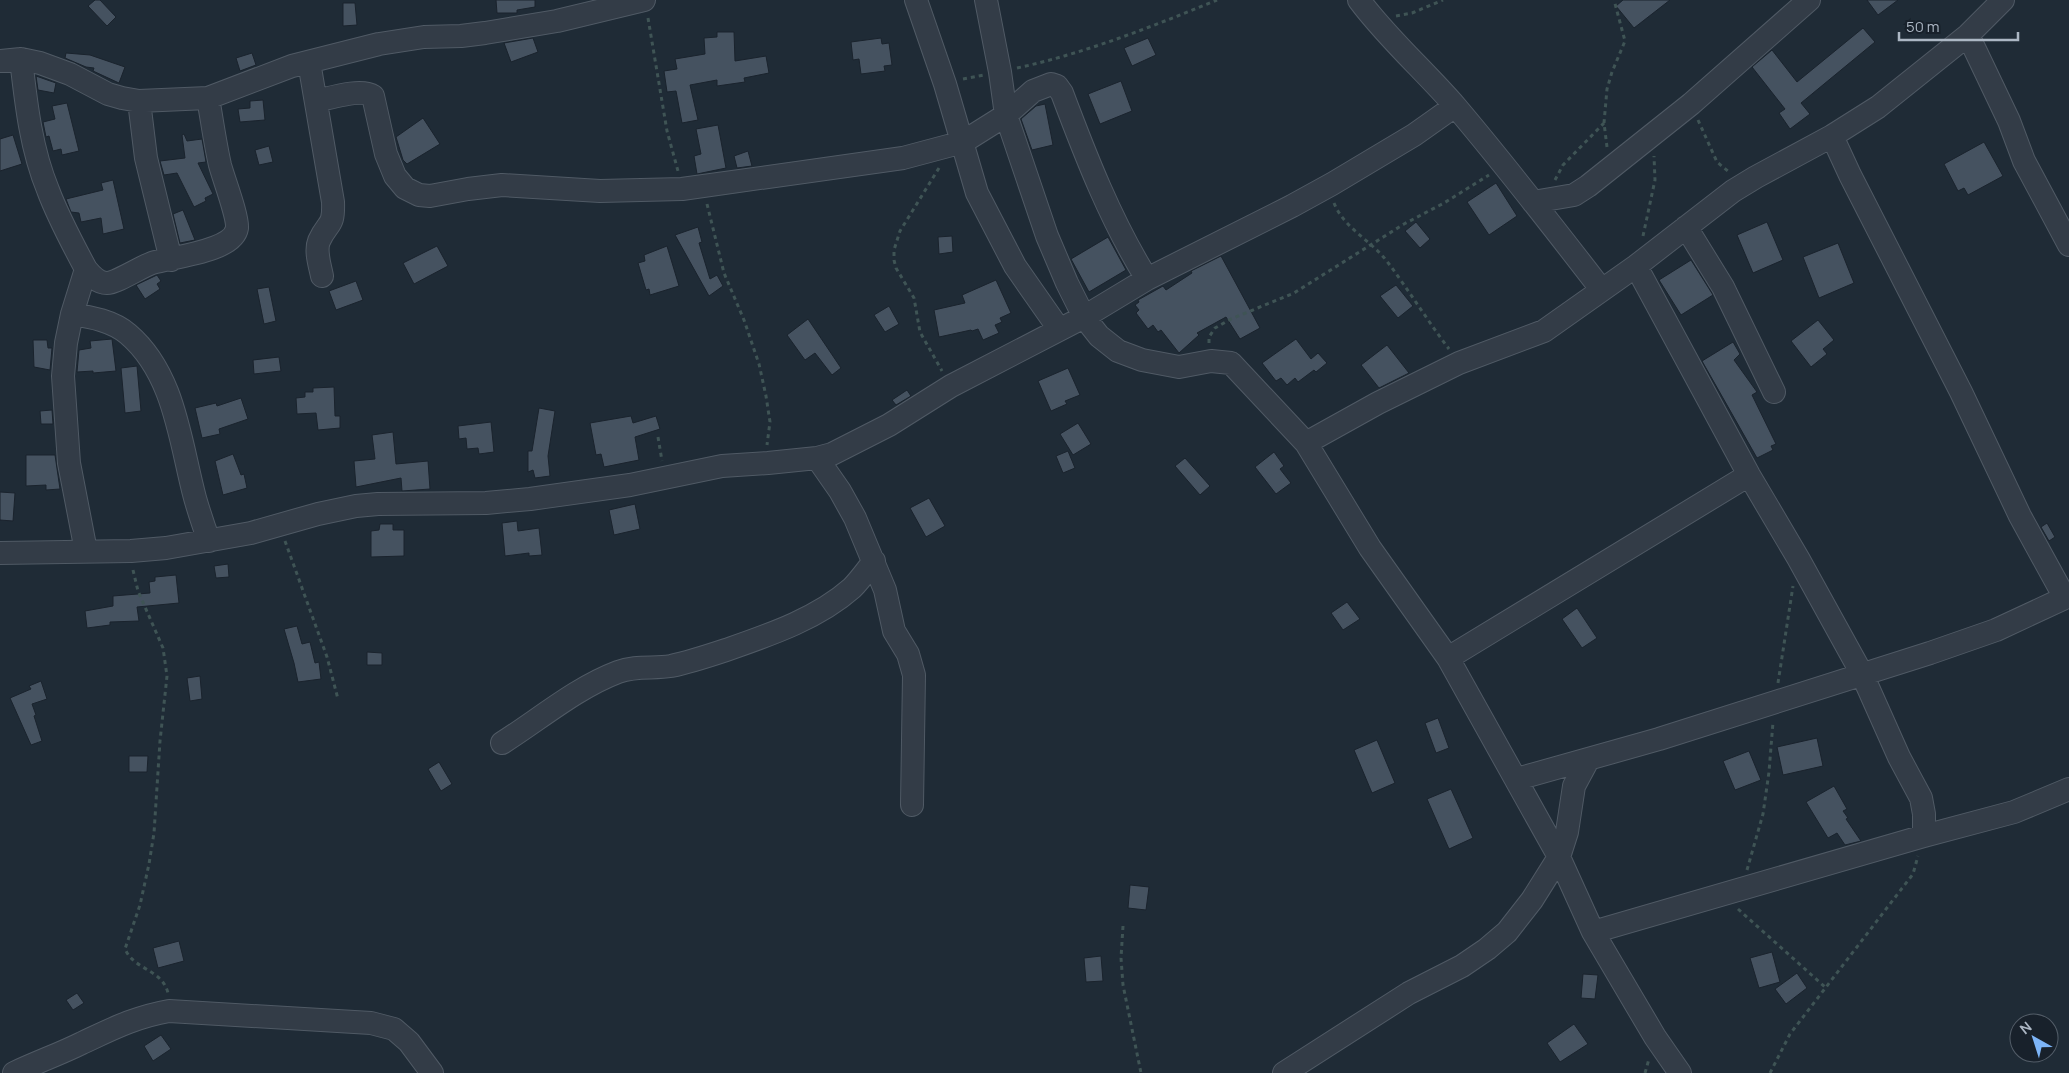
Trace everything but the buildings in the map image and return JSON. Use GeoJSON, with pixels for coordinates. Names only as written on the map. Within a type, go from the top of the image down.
{"type":"FeatureCollection","features":[{"type":"Feature","properties":{"kind":"street"},"geometry":{"type":"LineString","coordinates":[[916,0],[946,84],[958,144],[977,193],[1015,266],[1059,329]]}},
{"type":"Feature","properties":{"kind":"street"},"geometry":{"type":"LineString","coordinates":[[986,0],[1006,115],[1047,236],[1067,283],[1084,316],[1099,336],[1118,350],[1142,360],[1179,367],[1211,361],[1231,363],[1306,443],[1370,548],[1448,658],[1559,857],[1593,932],[1655,1037],[1680,1073]]}},
{"type":"Feature","properties":{"kind":"street"},"geometry":{"type":"LineString","coordinates":[[1540,201],[1574,195],[1598,178],[1691,104],[1809,0]]}},
{"type":"Feature","properties":{"kind":"street"},"geometry":{"type":"LineString","coordinates":[[1306,443],[1378,403],[1459,363],[1544,331],[1636,266],[1756,176],[1832,136],[1878,107],[1968,35],[2003,0]]}},
{"type":"Feature","properties":{"kind":"street"},"geometry":{"type":"LineString","coordinates":[[208,98],[220,163],[236,219],[237,229],[232,238],[223,244],[171,260],[155,262],[114,282],[105,283],[94,279],[86,269],[47,188],[10,60],[40,63],[70,74],[108,94],[138,101],[208,98],[272,72],[401,40],[485,33],[645,4]]}},
{"type":"Feature","properties":{"kind":"street"},"geometry":{"type":"LineString","coordinates":[[1366,8],[1385,33],[1455,106],[1504,166],[1540,201],[1601,289]]}},
{"type":"Feature","properties":{"kind":"street"},"geometry":{"type":"LineString","coordinates":[[1968,35],[2009,121],[2024,161],[2069,245]]}},
{"type":"Feature","properties":{"kind":"street"},"geometry":{"type":"LineString","coordinates":[[309,62],[330,180],[334,217],[319,242],[318,258],[322,276]]}},
{"type":"Feature","properties":{"kind":"street"},"geometry":{"type":"LineString","coordinates":[[316,101],[358,93],[368,93],[373,96],[386,154],[395,176],[405,188],[419,195],[430,196],[502,185],[600,191],[646,191],[693,187],[903,158],[958,144],[1006,115],[1033,91],[1051,84],[1057,86],[1062,93],[1092,170],[1122,236],[1146,279]]}},
{"type":"Feature","properties":{"kind":"street"},"geometry":{"type":"LineString","coordinates":[[138,101],[146,158],[171,260]]}},
{"type":"Feature","properties":{"kind":"street"},"geometry":{"type":"LineString","coordinates":[[0,554],[131,551],[209,541],[282,526],[318,514],[356,506],[530,500],[630,485],[722,466],[817,458],[832,454],[864,438],[951,386],[1084,316],[1146,279],[1332,184],[1414,135],[1455,106]]}},
{"type":"Feature","properties":{"kind":"street"},"geometry":{"type":"LineString","coordinates":[[1517,779],[1588,760],[1775,703],[1996,630],[2067,597],[2020,516],[1961,392],[1832,136]]}},
{"type":"Feature","properties":{"kind":"street"},"geometry":{"type":"LineString","coordinates":[[1686,227],[1723,287],[1774,392]]}},
{"type":"Feature","properties":{"kind":"street"},"geometry":{"type":"LineString","coordinates":[[1636,266],[1749,475],[1798,558],[1862,674],[1899,758],[1921,798],[1924,836]]}},
{"type":"Feature","properties":{"kind":"street"},"geometry":{"type":"LineString","coordinates":[[86,269],[72,314],[66,343],[64,376],[67,442],[72,483],[86,551]]}},
{"type":"Feature","properties":{"kind":"street"},"geometry":{"type":"LineString","coordinates":[[72,314],[97,318],[117,326],[128,334],[139,346],[162,380],[173,407],[195,498],[209,541]]}},
{"type":"Feature","properties":{"kind":"street"},"geometry":{"type":"LineString","coordinates":[[817,458],[840,491],[855,518],[885,590],[894,631],[908,654],[914,675],[912,805]]}},
{"type":"Feature","properties":{"kind":"street"},"geometry":{"type":"LineString","coordinates":[[1448,658],[1749,475]]}},
{"type":"Feature","properties":{"kind":"street"},"geometry":{"type":"LineString","coordinates":[[502,743],[578,692],[606,677],[621,671],[641,667],[670,666],[697,659],[775,632],[806,618],[835,601],[853,587],[874,562]]}},
{"type":"Feature","properties":{"kind":"street"},"geometry":{"type":"LineString","coordinates":[[1284,1073],[1394,1002],[1462,966],[1487,949],[1507,932],[1532,900],[1559,857],[1567,832],[1574,786],[1588,760]]}},
{"type":"Feature","properties":{"kind":"street"},"geometry":{"type":"LineString","coordinates":[[1593,932],[1924,836],[2014,812],[2069,789]]}},
{"type":"Feature","properties":{"kind":"street"},"geometry":{"type":"LineString","coordinates":[[14,1073],[83,1043],[118,1025],[146,1015],[169,1011],[372,1023],[394,1029],[409,1042],[432,1073]]}},
{"type":"Feature","properties":{"kind":"path"},"geometry":{"type":"LineString","coordinates":[[946,84],[1076,54],[1153,27],[1217,0]]}},
{"type":"Feature","properties":{"kind":"path"},"geometry":{"type":"LineString","coordinates":[[1366,8],[1412,13],[1442,0]]}},
{"type":"Feature","properties":{"kind":"path"},"geometry":{"type":"LineString","coordinates":[[1598,178],[1606,162],[1607,153],[1604,123],[1607,89],[1625,41],[1614,0]]}},
{"type":"Feature","properties":{"kind":"path"},"geometry":{"type":"LineString","coordinates":[[645,4],[667,130],[693,187],[724,274],[744,320],[766,396],[770,422],[766,439],[768,463]]}},
{"type":"Feature","properties":{"kind":"path"},"geometry":{"type":"LineString","coordinates":[[1691,104],[1717,162],[1726,172],[1737,175],[1756,176]]}},
{"type":"Feature","properties":{"kind":"path"},"geometry":{"type":"LineString","coordinates":[[1540,201],[1563,165],[1604,123]]}},
{"type":"Feature","properties":{"kind":"path"},"geometry":{"type":"LineString","coordinates":[[1643,238],[1655,180],[1651,137]]}},
{"type":"Feature","properties":{"kind":"path"},"geometry":{"type":"LineString","coordinates":[[951,386],[920,332],[914,298],[896,268],[894,250],[900,231],[958,144]]}},
{"type":"Feature","properties":{"kind":"path"},"geometry":{"type":"LineString","coordinates":[[1211,361],[1209,337],[1215,328],[1231,319],[1294,293],[1372,246],[1404,224],[1444,203],[1504,166]]}},
{"type":"Feature","properties":{"kind":"path"},"geometry":{"type":"LineString","coordinates":[[1332,184],[1332,195],[1338,213],[1353,230],[1385,259],[1459,363]]}},
{"type":"Feature","properties":{"kind":"path"},"geometry":{"type":"LineString","coordinates":[[282,526],[289,556],[318,631],[338,699]]}},
{"type":"Feature","properties":{"kind":"path"},"geometry":{"type":"LineString","coordinates":[[131,551],[138,591],[163,648],[167,676],[152,849],[140,905],[125,949],[133,960],[154,972],[165,984],[168,991],[169,1011]]}},
{"type":"Feature","properties":{"kind":"path"},"geometry":{"type":"LineString","coordinates":[[1798,558],[1786,621],[1782,665],[1775,703],[1769,772],[1762,814],[1732,892],[1825,987]]}},
{"type":"Feature","properties":{"kind":"path"},"geometry":{"type":"LineString","coordinates":[[1770,1073],[1790,1034],[1913,874],[1924,836]]}},
{"type":"Feature","properties":{"kind":"path"},"geometry":{"type":"LineString","coordinates":[[1122,926],[1121,958],[1123,985],[1141,1073]]}}]}
